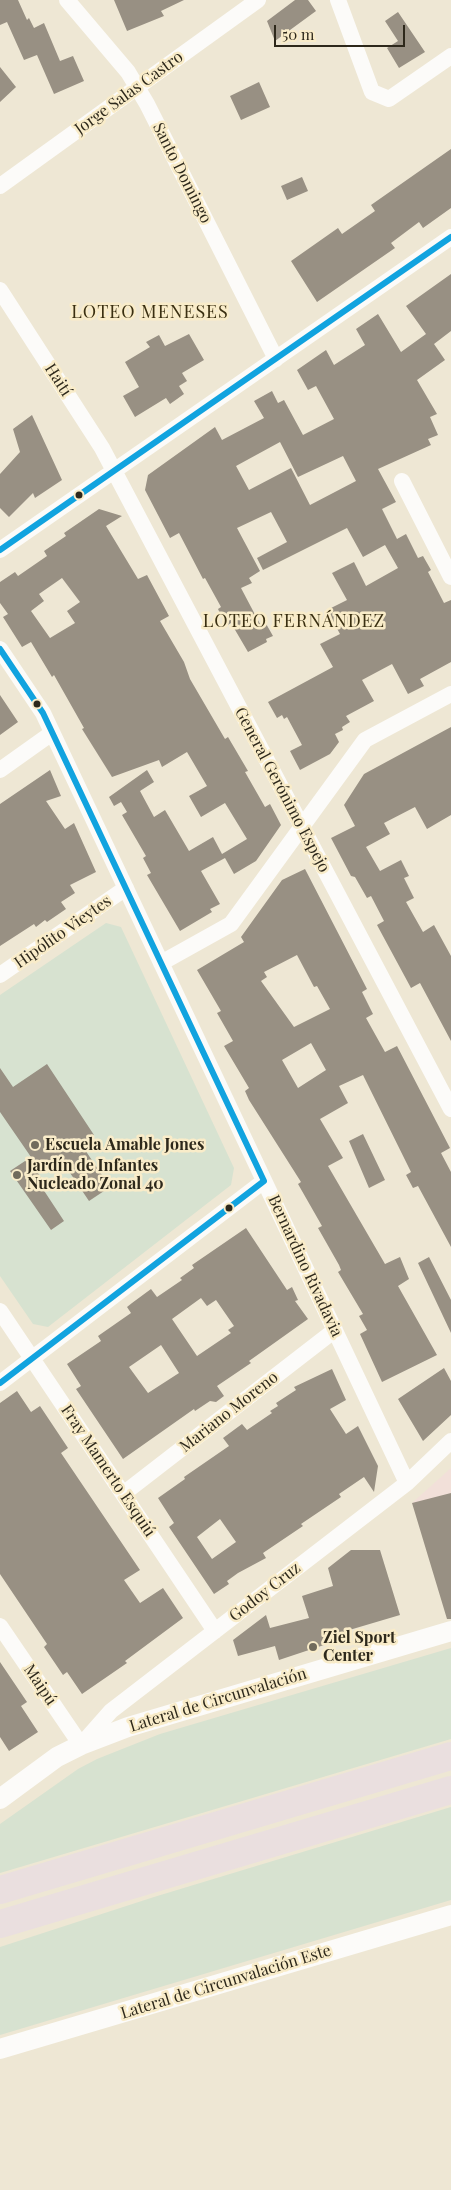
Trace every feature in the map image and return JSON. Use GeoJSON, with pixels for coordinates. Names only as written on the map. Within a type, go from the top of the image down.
{"type":"FeatureCollection","features":[{"type":"Feature","properties":{"kind":"highway"},"geometry":{"type":"LineString","coordinates":[[0,1890],[451,1756]]}},
{"type":"Feature","properties":{"kind":"highway"},"geometry":{"type":"LineString","coordinates":[[0,1924],[451,1790]]}},
{"type":"Feature","properties":{"kind":"street","name":"Santo Domingo"},"geometry":{"type":"LineString","coordinates":[[67,0],[128,72],[137,87],[276,359]]}},
{"type":"Feature","properties":{"kind":"street","name":"Jorge Salas Castro"},"geometry":{"type":"LineString","coordinates":[[0,186],[258,0]]}},
{"type":"Feature","properties":{"kind":"street"},"geometry":{"type":"LineString","coordinates":[[338,0],[372,92],[389,99],[451,56]]}},
{"type":"Feature","properties":{"kind":"street"},"geometry":{"type":"LineString","coordinates":[[0,550],[451,236]]}},
{"type":"Feature","properties":{"kind":"street","name":"Haití"},"geometry":{"type":"LineString","coordinates":[[0,290],[102,448],[114,471]]}},
{"type":"Feature","properties":{"kind":"street","name":"General Gerónimo Espejo"},"geometry":{"type":"LineString","coordinates":[[114,471],[451,1109]]}},
{"type":"Feature","properties":{"kind":"street"},"geometry":{"type":"LineString","coordinates":[[402,480],[451,577]]}},
{"type":"Feature","properties":{"kind":"street","name":"Bernardino Rivadavia"},"geometry":{"type":"LineString","coordinates":[[0,649],[43,714],[407,1482]]}},
{"type":"Feature","properties":{"kind":"street"},"geometry":{"type":"LineString","coordinates":[[161,964],[231,924],[365,740],[451,694]]}},
{"type":"Feature","properties":{"kind":"street"},"geometry":{"type":"LineString","coordinates":[[0,770],[52,733]]}},
{"type":"Feature","properties":{"kind":"street","name":"Hipólito Vieytes"},"geometry":{"type":"LineString","coordinates":[[0,975],[126,888]]}},
{"type":"Feature","properties":{"kind":"street"},"geometry":{"type":"LineString","coordinates":[[0,1383],[264,1181]]}},
{"type":"Feature","properties":{"kind":"street","name":"Fray Mamerto Esquiú"},"geometry":{"type":"LineString","coordinates":[[0,1311],[215,1631]]}},
{"type":"Feature","properties":{"kind":"street","name":"Mariano Moreno"},"geometry":{"type":"LineString","coordinates":[[123,1494],[335,1330]]}},
{"type":"Feature","properties":{"kind":"street","name":"Godoy Cruz"},"geometry":{"type":"LineString","coordinates":[[80,1745],[111,1711],[407,1482],[451,1441]]}},
{"type":"Feature","properties":{"kind":"street","name":"Maipú"},"geometry":{"type":"LineString","coordinates":[[0,1626],[80,1745]]}},
{"type":"Feature","properties":{"kind":"street","name":"Lateral de Circunvalación"},"geometry":{"type":"LineString","coordinates":[[0,1799],[57,1757],[80,1745],[128,1727],[451,1631]]}},
{"type":"Feature","properties":{"kind":"street","name":"Lateral de Circunvalación Este"},"geometry":{"type":"LineString","coordinates":[[0,2049],[451,1915]]}},
{"type":"Feature","properties":{"kind":"shaded area"},"geometry":{"type":"Polygon","coordinates":[[[451,1468],[451,1607],[412,1503],[451,1468]]]}},
{"type":"Feature","properties":{"kind":"green space"},"geometry":{"type":"Polygon","coordinates":[[[106,923],[121,927],[234,1168],[231,1185],[48,1327],[33,1324],[0,1276],[0,995],[106,923]]]}},
{"type":"Feature","properties":{"kind":"green space"},"geometry":{"type":"Polygon","coordinates":[[[451,1648],[451,1739],[0,1873],[0,1824],[78,1769],[97,1759],[160,1734],[451,1648]]]}},
{"type":"Feature","properties":{"kind":"green space"},"geometry":{"type":"Polygon","coordinates":[[[451,1807],[451,1900],[0,2035],[0,1947],[154,1897],[451,1807]]]}},
{"type":"Feature","properties":{"kind":"building"},"geometry":{"type":"Polygon","coordinates":[[[0,0],[18,0],[27,20],[29,18],[34,28],[44,23],[60,61],[73,56],[84,81],[54,94],[37,55],[24,60],[7,22],[0,25],[0,0]]]}},
{"type":"Feature","properties":{"kind":"building"},"geometry":{"type":"Polygon","coordinates":[[[114,0],[184,0],[161,11],[164,16],[127,31],[114,0]]]}},
{"type":"Feature","properties":{"kind":"building"},"geometry":{"type":"Polygon","coordinates":[[[295,0],[308,0],[316,11],[275,41],[267,21],[295,0]]]}},
{"type":"Feature","properties":{"kind":"building"},"geometry":{"type":"Polygon","coordinates":[[[398,12],[425,52],[399,68],[387,48],[398,41],[385,21],[398,12]]]}},
{"type":"Feature","properties":{"kind":"building"},"geometry":{"type":"Polygon","coordinates":[[[0,67],[16,87],[0,102],[0,67]]]}},
{"type":"Feature","properties":{"kind":"building"},"geometry":{"type":"Polygon","coordinates":[[[259,82],[270,107],[241,120],[230,96],[259,82]]]}},
{"type":"Feature","properties":{"kind":"building"},"geometry":{"type":"Polygon","coordinates":[[[451,149],[451,208],[423,228],[419,222],[391,243],[395,248],[317,302],[291,261],[338,228],[342,234],[375,211],[371,205],[451,149]]]}},
{"type":"Feature","properties":{"kind":"building"},"geometry":{"type":"Polygon","coordinates":[[[302,177],[308,191],[287,200],[281,186],[302,177]]]}},
{"type":"Feature","properties":{"kind":"building"},"geometry":{"type":"Polygon","coordinates":[[[451,274],[451,331],[434,344],[445,360],[417,380],[437,414],[430,417],[438,435],[428,439],[431,445],[378,469],[396,502],[382,509],[397,539],[406,534],[418,558],[423,556],[431,570],[428,572],[444,603],[451,600],[451,662],[420,679],[424,686],[408,694],[392,664],[362,680],[374,701],[346,716],[350,722],[342,727],[343,730],[335,734],[339,742],[330,754],[300,770],[290,751],[302,745],[287,717],[284,719],[282,715],[277,718],[268,702],[333,667],[320,644],[340,634],[327,610],[347,600],[332,573],[354,562],[366,586],[398,568],[385,545],[363,557],[347,528],[263,570],[257,558],[287,542],[271,512],[237,528],[260,571],[249,578],[252,583],[241,588],[260,624],[265,622],[273,636],[266,639],[267,642],[248,652],[231,623],[226,626],[218,609],[221,607],[205,578],[203,579],[179,533],[170,538],[145,490],[148,475],[215,427],[222,440],[264,418],[254,401],[272,391],[278,403],[284,400],[303,435],[334,419],[316,386],[308,390],[297,370],[326,350],[334,365],[365,345],[356,329],[378,314],[401,352],[426,334],[406,306],[451,274]],[[280,442],[236,466],[249,490],[291,468],[310,505],[356,481],[343,456],[298,477],[280,442]]]}},
{"type":"Feature","properties":{"kind":"building"},"geometry":{"type":"Polygon","coordinates":[[[189,334],[204,360],[182,373],[187,381],[179,386],[184,394],[170,404],[166,398],[135,417],[123,396],[139,387],[125,362],[150,347],[146,342],[159,335],[165,346],[189,334]]]}},
{"type":"Feature","properties":{"kind":"building"},"geometry":{"type":"Polygon","coordinates":[[[32,415],[62,480],[35,498],[33,493],[9,517],[0,508],[0,474],[20,452],[13,429],[32,415]]]}},
{"type":"Feature","properties":{"kind":"building"},"geometry":{"type":"Polygon","coordinates":[[[99,509],[122,516],[106,526],[138,579],[147,575],[169,616],[160,621],[184,662],[190,679],[225,739],[228,737],[248,771],[245,772],[265,807],[270,804],[281,825],[256,861],[234,874],[225,858],[201,871],[220,904],[210,909],[212,912],[180,931],[147,875],[151,873],[143,858],[146,856],[122,815],[127,812],[121,802],[114,806],[109,797],[147,770],[154,782],[140,791],[154,817],[165,810],[189,851],[213,837],[222,854],[247,839],[225,803],[201,817],[189,796],[207,786],[187,752],[162,767],[159,760],[112,777],[82,729],[84,728],[54,675],[52,677],[31,642],[22,647],[3,617],[8,614],[0,603],[0,582],[15,572],[18,576],[47,556],[44,551],[66,536],[64,533],[99,509]],[[62,578],[39,594],[44,601],[31,611],[50,638],[75,623],[67,611],[80,602],[62,578]]]}},
{"type":"Feature","properties":{"kind":"building"},"geometry":{"type":"Polygon","coordinates":[[[0,695],[18,722],[0,735],[0,695]]]}},
{"type":"Feature","properties":{"kind":"building"},"geometry":{"type":"Polygon","coordinates":[[[451,727],[451,815],[427,829],[415,807],[384,823],[390,834],[366,847],[380,871],[401,860],[409,876],[404,878],[414,898],[406,902],[423,932],[434,925],[451,956],[451,1041],[420,983],[411,988],[377,925],[384,921],[371,896],[367,898],[355,877],[351,876],[331,838],[355,826],[344,805],[364,774],[451,727]]]}},
{"type":"Feature","properties":{"kind":"building"},"geometry":{"type":"Polygon","coordinates":[[[50,770],[61,796],[46,801],[65,829],[74,823],[96,872],[70,885],[75,893],[61,902],[66,909],[47,922],[45,920],[36,927],[34,924],[0,946],[0,804],[50,770]]]}},
{"type":"Feature","properties":{"kind":"building"},"geometry":{"type":"Polygon","coordinates":[[[305,869],[367,989],[362,992],[373,1014],[366,1018],[385,1052],[397,1046],[450,1148],[441,1153],[451,1172],[451,1247],[418,1186],[413,1188],[406,1175],[411,1172],[363,1075],[339,1086],[348,1103],[320,1119],[343,1158],[328,1166],[385,1264],[400,1257],[409,1279],[398,1286],[437,1355],[382,1382],[360,1334],[367,1330],[359,1316],[363,1314],[338,1272],[341,1270],[339,1265],[318,1228],[322,1226],[298,1184],[301,1182],[249,1100],[245,1091],[249,1088],[224,1046],[233,1041],[217,1013],[221,1011],[197,970],[244,942],[241,937],[282,880],[305,869]],[[297,955],[264,972],[267,977],[261,981],[294,1027],[330,1009],[317,986],[314,987],[297,955]],[[311,1043],[282,1060],[298,1088],[326,1070],[311,1043]]]}},
{"type":"Feature","properties":{"kind":"building"},"geometry":{"type":"Polygon","coordinates":[[[47,1064],[94,1135],[81,1144],[110,1187],[89,1201],[60,1158],[38,1173],[41,1178],[37,1180],[64,1221],[51,1230],[10,1171],[31,1157],[0,1112],[0,1068],[13,1087],[47,1064]]]}},
{"type":"Feature","properties":{"kind":"building"},"geometry":{"type":"Polygon","coordinates":[[[363,1134],[385,1180],[369,1188],[349,1141],[363,1134]]]}},
{"type":"Feature","properties":{"kind":"building"},"geometry":{"type":"Polygon","coordinates":[[[246,1228],[287,1290],[292,1287],[298,1300],[295,1301],[308,1319],[249,1361],[251,1363],[217,1386],[224,1396],[216,1402],[210,1401],[195,1411],[194,1409],[123,1459],[76,1389],[81,1386],[67,1364],[101,1341],[98,1336],[131,1313],[127,1307],[132,1303],[151,1289],[157,1297],[182,1280],[180,1278],[194,1268],[192,1265],[246,1228]],[[201,1298],[172,1319],[197,1356],[231,1333],[228,1330],[234,1326],[216,1300],[207,1306],[201,1298]],[[161,1345],[129,1367],[148,1393],[179,1373],[161,1345]]]}},
{"type":"Feature","properties":{"kind":"building"},"geometry":{"type":"Polygon","coordinates":[[[429,1257],[451,1300],[451,1333],[418,1263],[429,1257]]]}},
{"type":"Feature","properties":{"kind":"building"},"geometry":{"type":"Polygon","coordinates":[[[444,1368],[451,1381],[451,1415],[423,1441],[398,1399],[444,1368]]]}},
{"type":"Feature","properties":{"kind":"building"},"geometry":{"type":"Polygon","coordinates":[[[332,1369],[346,1400],[330,1409],[346,1434],[358,1426],[378,1466],[374,1492],[364,1477],[339,1494],[341,1497],[301,1524],[303,1526],[263,1553],[266,1558],[238,1573],[227,1581],[229,1584],[214,1594],[169,1527],[174,1523],[158,1498],[185,1479],[184,1477],[229,1446],[223,1438],[242,1424],[247,1430],[272,1413],[270,1411],[278,1406],[276,1403],[296,1390],[294,1387],[332,1369]],[[220,1519],[197,1537],[212,1559],[236,1542],[220,1519]]]}},
{"type":"Feature","properties":{"kind":"building"},"geometry":{"type":"Polygon","coordinates":[[[17,1391],[31,1412],[40,1406],[68,1448],[61,1453],[140,1570],[124,1580],[140,1603],[163,1588],[183,1618],[125,1661],[127,1663],[82,1694],[67,1672],[63,1675],[44,1647],[47,1644],[0,1574],[0,1403],[17,1391]]]}},
{"type":"Feature","properties":{"kind":"building"},"geometry":{"type":"Polygon","coordinates":[[[451,1493],[451,1619],[447,1619],[412,1503],[451,1493]]]}},
{"type":"Feature","properties":{"kind":"building"},"geometry":{"type":"Polygon","coordinates":[[[351,1550],[380,1550],[400,1615],[346,1631],[348,1637],[279,1660],[275,1646],[238,1656],[233,1640],[266,1615],[270,1628],[309,1618],[302,1596],[333,1586],[328,1568],[351,1550]]]}},
{"type":"Feature","properties":{"kind":"building"},"geometry":{"type":"Polygon","coordinates":[[[0,1662],[27,1702],[21,1706],[38,1732],[9,1751],[0,1737],[0,1662]]]}},
{"type":"Feature","properties":{"kind":"transit line"},"geometry":{"type":"LineString","coordinates":[[0,550],[451,237]]}},
{"type":"Feature","properties":{"kind":"transit line"},"geometry":{"type":"LineString","coordinates":[[0,649],[43,713],[264,1181],[0,1383]]}},
{"type":"Feature","properties":{"kind":"place","name":"Escuela Amable Jones"},"geometry":{"type":"Point","coordinates":[35,1145]}},
{"type":"Feature","properties":{"kind":"place","name":"Jardín de Infantes Nucleado Zonal 40"},"geometry":{"type":"Point","coordinates":[17,1175]}},
{"type":"Feature","properties":{"kind":"place","name":"Ziel Sport Center"},"geometry":{"type":"Point","coordinates":[313,1647]}},
{"type":"Feature","properties":{"kind":"district","name":"LOTEO MENESES"},"geometry":{"type":"Point","coordinates":[150,312]}},
{"type":"Feature","properties":{"kind":"district","name":"LOTEO FERNÁNDEZ"},"geometry":{"type":"Point","coordinates":[294,621]}}]}
